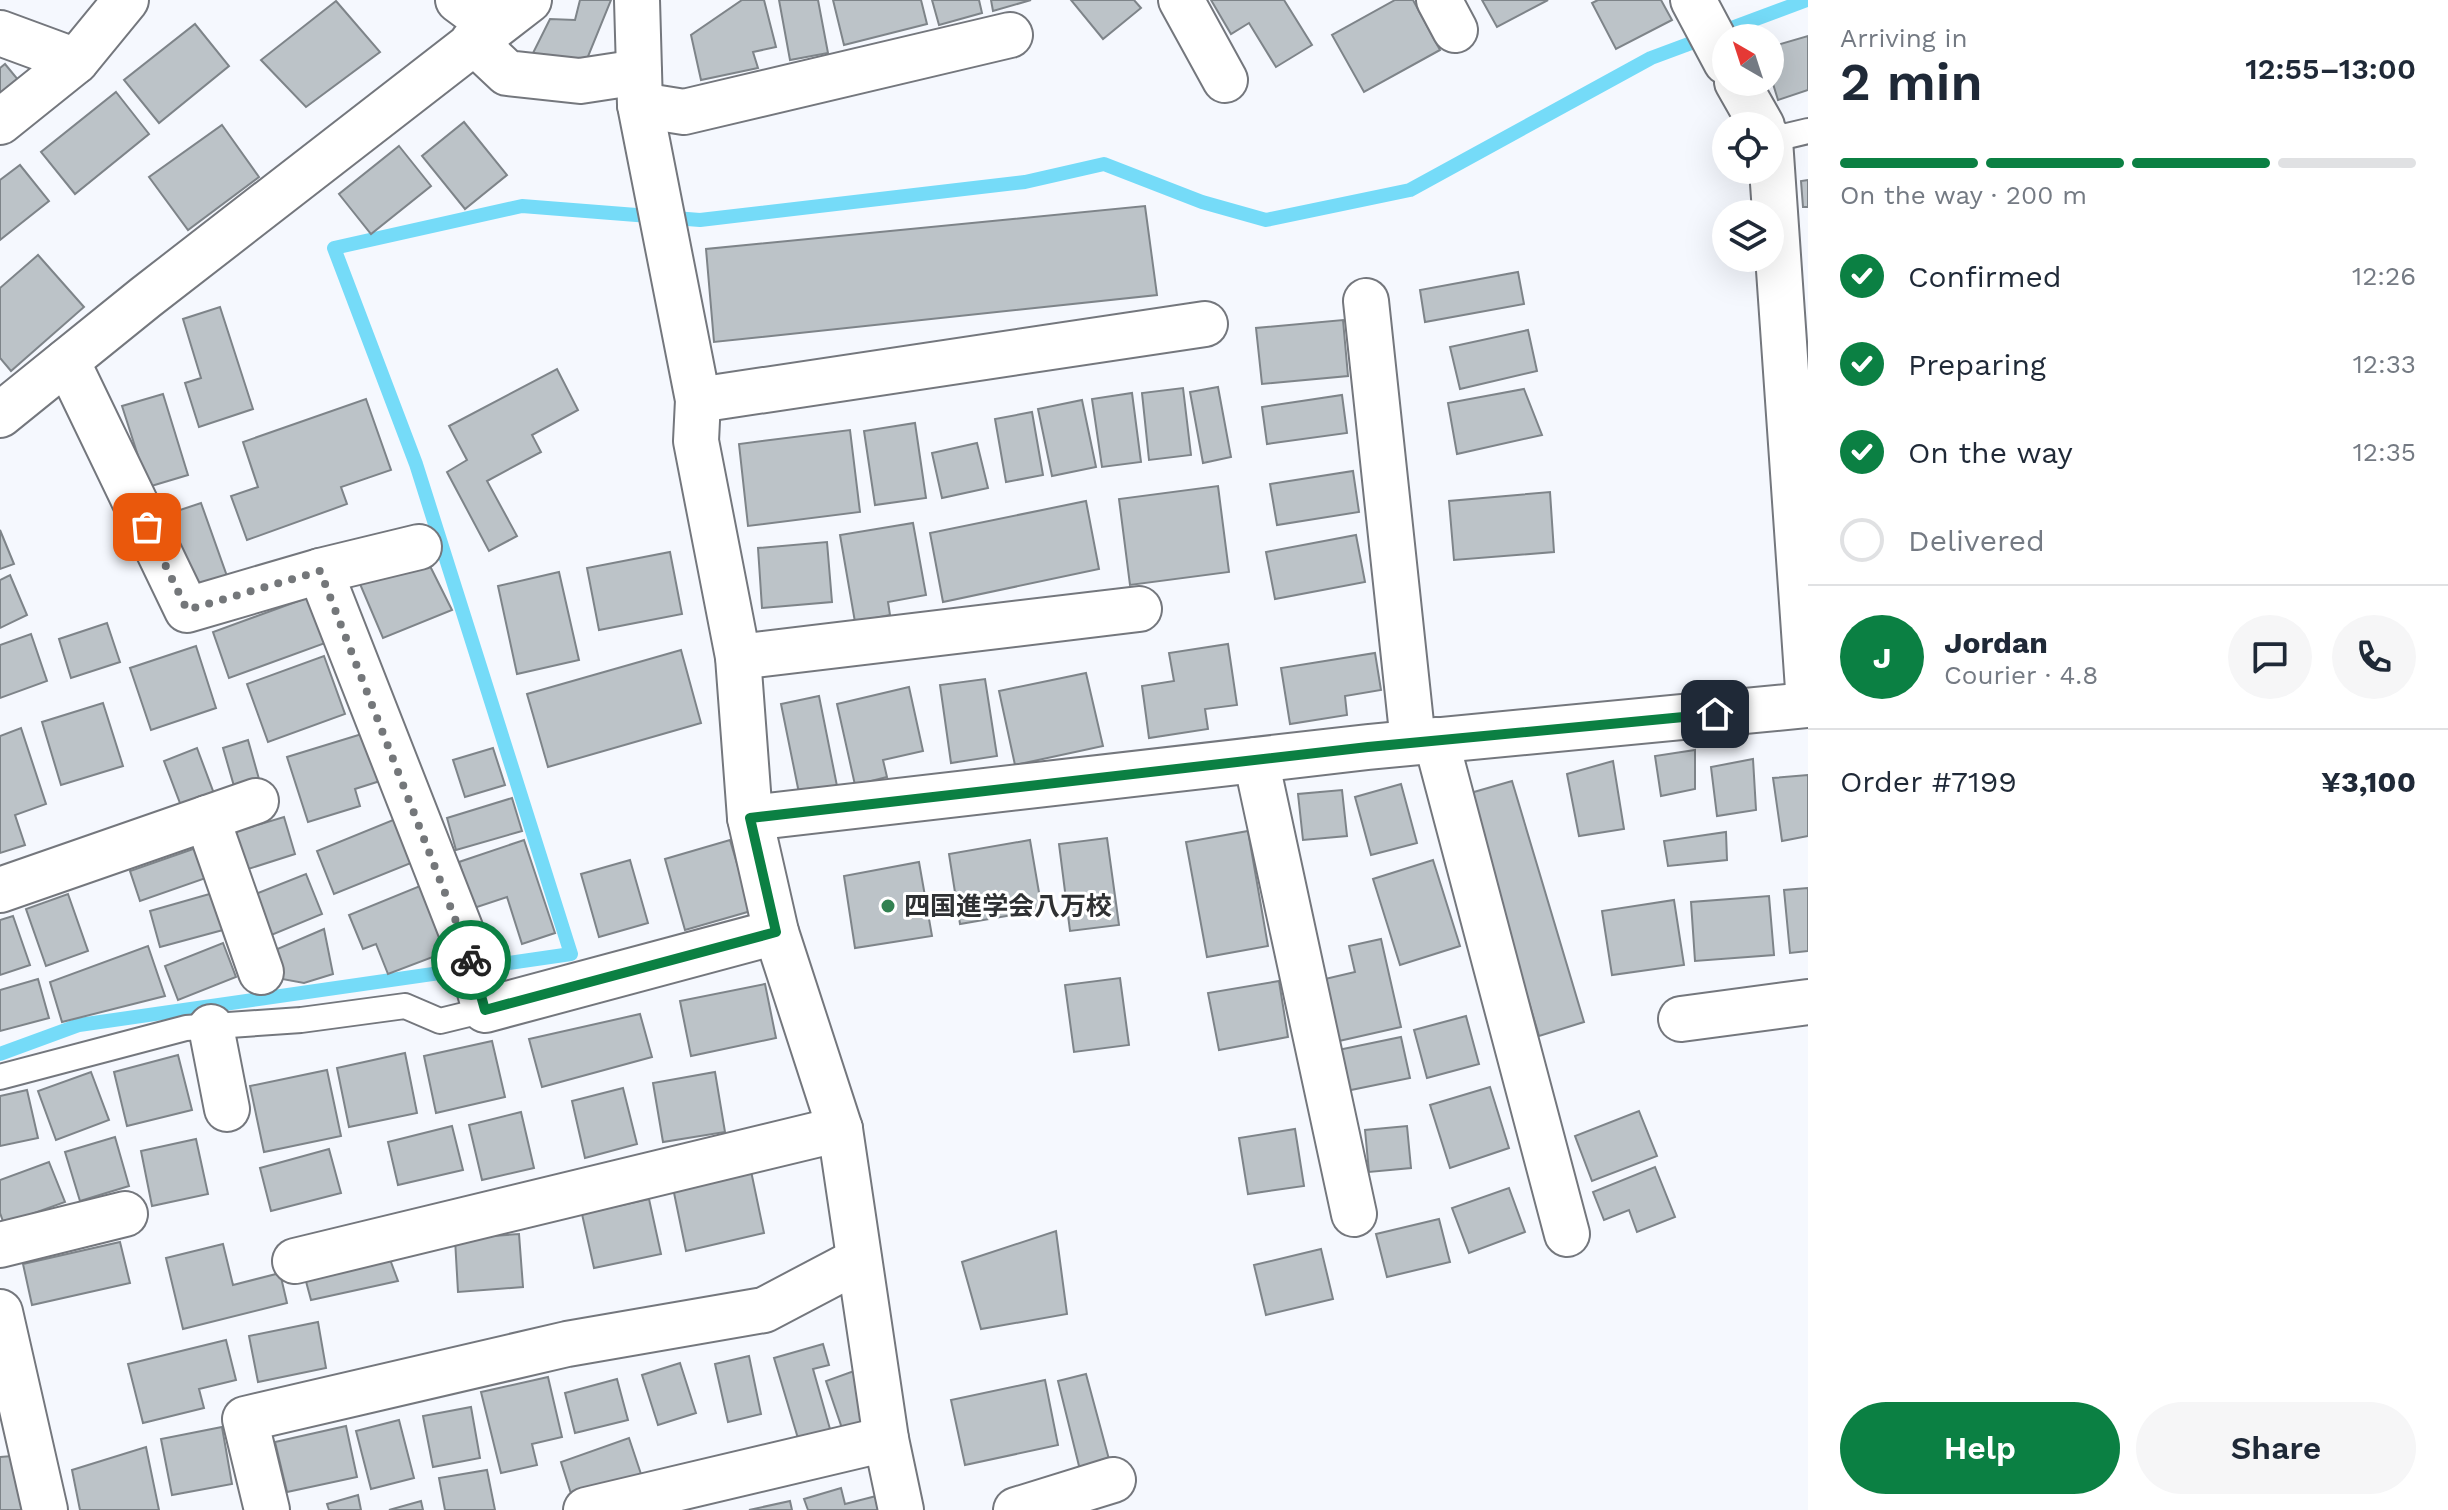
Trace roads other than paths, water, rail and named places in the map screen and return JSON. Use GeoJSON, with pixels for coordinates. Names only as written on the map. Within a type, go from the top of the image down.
{"type":"FeatureCollection","features":[{"type":"Feature","properties":{"kind":"street"},"geometry":{"type":"LineString","coordinates":[[0,122],[76,61],[126,0]]}},
{"type":"Feature","properties":{"kind":"street"},"geometry":{"type":"LineString","coordinates":[[458,0],[507,73],[640,88],[684,112],[1010,35]]}},
{"type":"Feature","properties":{"kind":"street"},"geometry":{"type":"LineString","coordinates":[[0,415],[529,0]]}},
{"type":"Feature","properties":{"kind":"street"},"geometry":{"type":"LineString","coordinates":[[637,0],[640,88],[698,400],[696,441],[738,657],[750,818],[776,932],[840,1129],[886,1439],[901,1510]]}},
{"type":"Feature","properties":{"kind":"street"},"geometry":{"type":"LineString","coordinates":[[1181,0],[1225,80]]}},
{"type":"Feature","properties":{"kind":"street"},"geometry":{"type":"LineString","coordinates":[[1693,0],[1712,36]]}},
{"type":"Feature","properties":{"kind":"street"},"geometry":{"type":"LineString","coordinates":[[0,33],[76,61]]}},
{"type":"Feature","properties":{"kind":"street"},"geometry":{"type":"LineString","coordinates":[[1773,184],[1808,689]]}},
{"type":"Feature","properties":{"kind":"street"},"geometry":{"type":"LineString","coordinates":[[1366,301],[1424,741],[1567,1234]]}},
{"type":"Feature","properties":{"kind":"street"},"geometry":{"type":"LineString","coordinates":[[698,400],[1205,324]]}},
{"type":"Feature","properties":{"kind":"street"},"geometry":{"type":"LineString","coordinates":[[67,361],[187,610],[320,571],[419,547]]}},
{"type":"Feature","properties":{"kind":"street"},"geometry":{"type":"LineString","coordinates":[[320,571],[467,946],[485,1010],[776,932]]}},
{"type":"Feature","properties":{"kind":"street"},"geometry":{"type":"LineString","coordinates":[[738,657],[1139,609]]}},
{"type":"Feature","properties":{"kind":"street"},"geometry":{"type":"LineString","coordinates":[[750,818],[1424,741],[1808,705]]}},
{"type":"Feature","properties":{"kind":"street"},"geometry":{"type":"LineString","coordinates":[[1256,760],[1354,1214]]}},
{"type":"Feature","properties":{"kind":"street"},"geometry":{"type":"LineString","coordinates":[[0,890],[256,801]]}},
{"type":"Feature","properties":{"kind":"street"},"geometry":{"type":"LineString","coordinates":[[207,818],[261,972]]}},
{"type":"Feature","properties":{"kind":"street"},"geometry":{"type":"LineString","coordinates":[[1681,1019],[1808,1002]]}},
{"type":"Feature","properties":{"kind":"street"},"geometry":{"type":"LineString","coordinates":[[211,1027],[227,1109]]}},
{"type":"Feature","properties":{"kind":"street"},"geometry":{"type":"LineString","coordinates":[[295,1261],[840,1129]]}},
{"type":"Feature","properties":{"kind":"street"},"geometry":{"type":"LineString","coordinates":[[0,1245],[125,1214]]}},
{"type":"Feature","properties":{"kind":"street"},"geometry":{"type":"LineString","coordinates":[[267,1510],[245,1419],[567,1344],[764,1310],[859,1260]]}},
{"type":"Feature","properties":{"kind":"street"},"geometry":{"type":"LineString","coordinates":[[0,1312],[45,1510]]}},
{"type":"Feature","properties":{"kind":"street"},"geometry":{"type":"LineString","coordinates":[[586,1510],[886,1439]]}},
{"type":"Feature","properties":{"kind":"street"},"geometry":{"type":"LineString","coordinates":[[1016,1510],[1113,1480]]}},
{"type":"Feature","properties":{"kind":"lane"},"geometry":{"type":"LineString","coordinates":[[1784,137],[1808,131]]}},
{"type":"Feature","properties":{"kind":"lane"},"geometry":{"type":"LineString","coordinates":[[0,1077],[186,1028],[301,1020],[405,1006],[440,1021],[485,1010]]}},
{"type":"Feature","properties":{"kind":"waterway"},"geometry":{"type":"LineString","coordinates":[[0,1054],[79,1025],[571,954],[416,464],[334,248],[522,206],[700,220],[1025,182],[1104,164],[1202,202],[1266,220],[1410,190],[1651,58],[1807,0]]}},
{"type":"Feature","properties":{"kind":"place","name":"四国進学会八万校"},"geometry":{"type":"Point","coordinates":[888,906]}}]}
